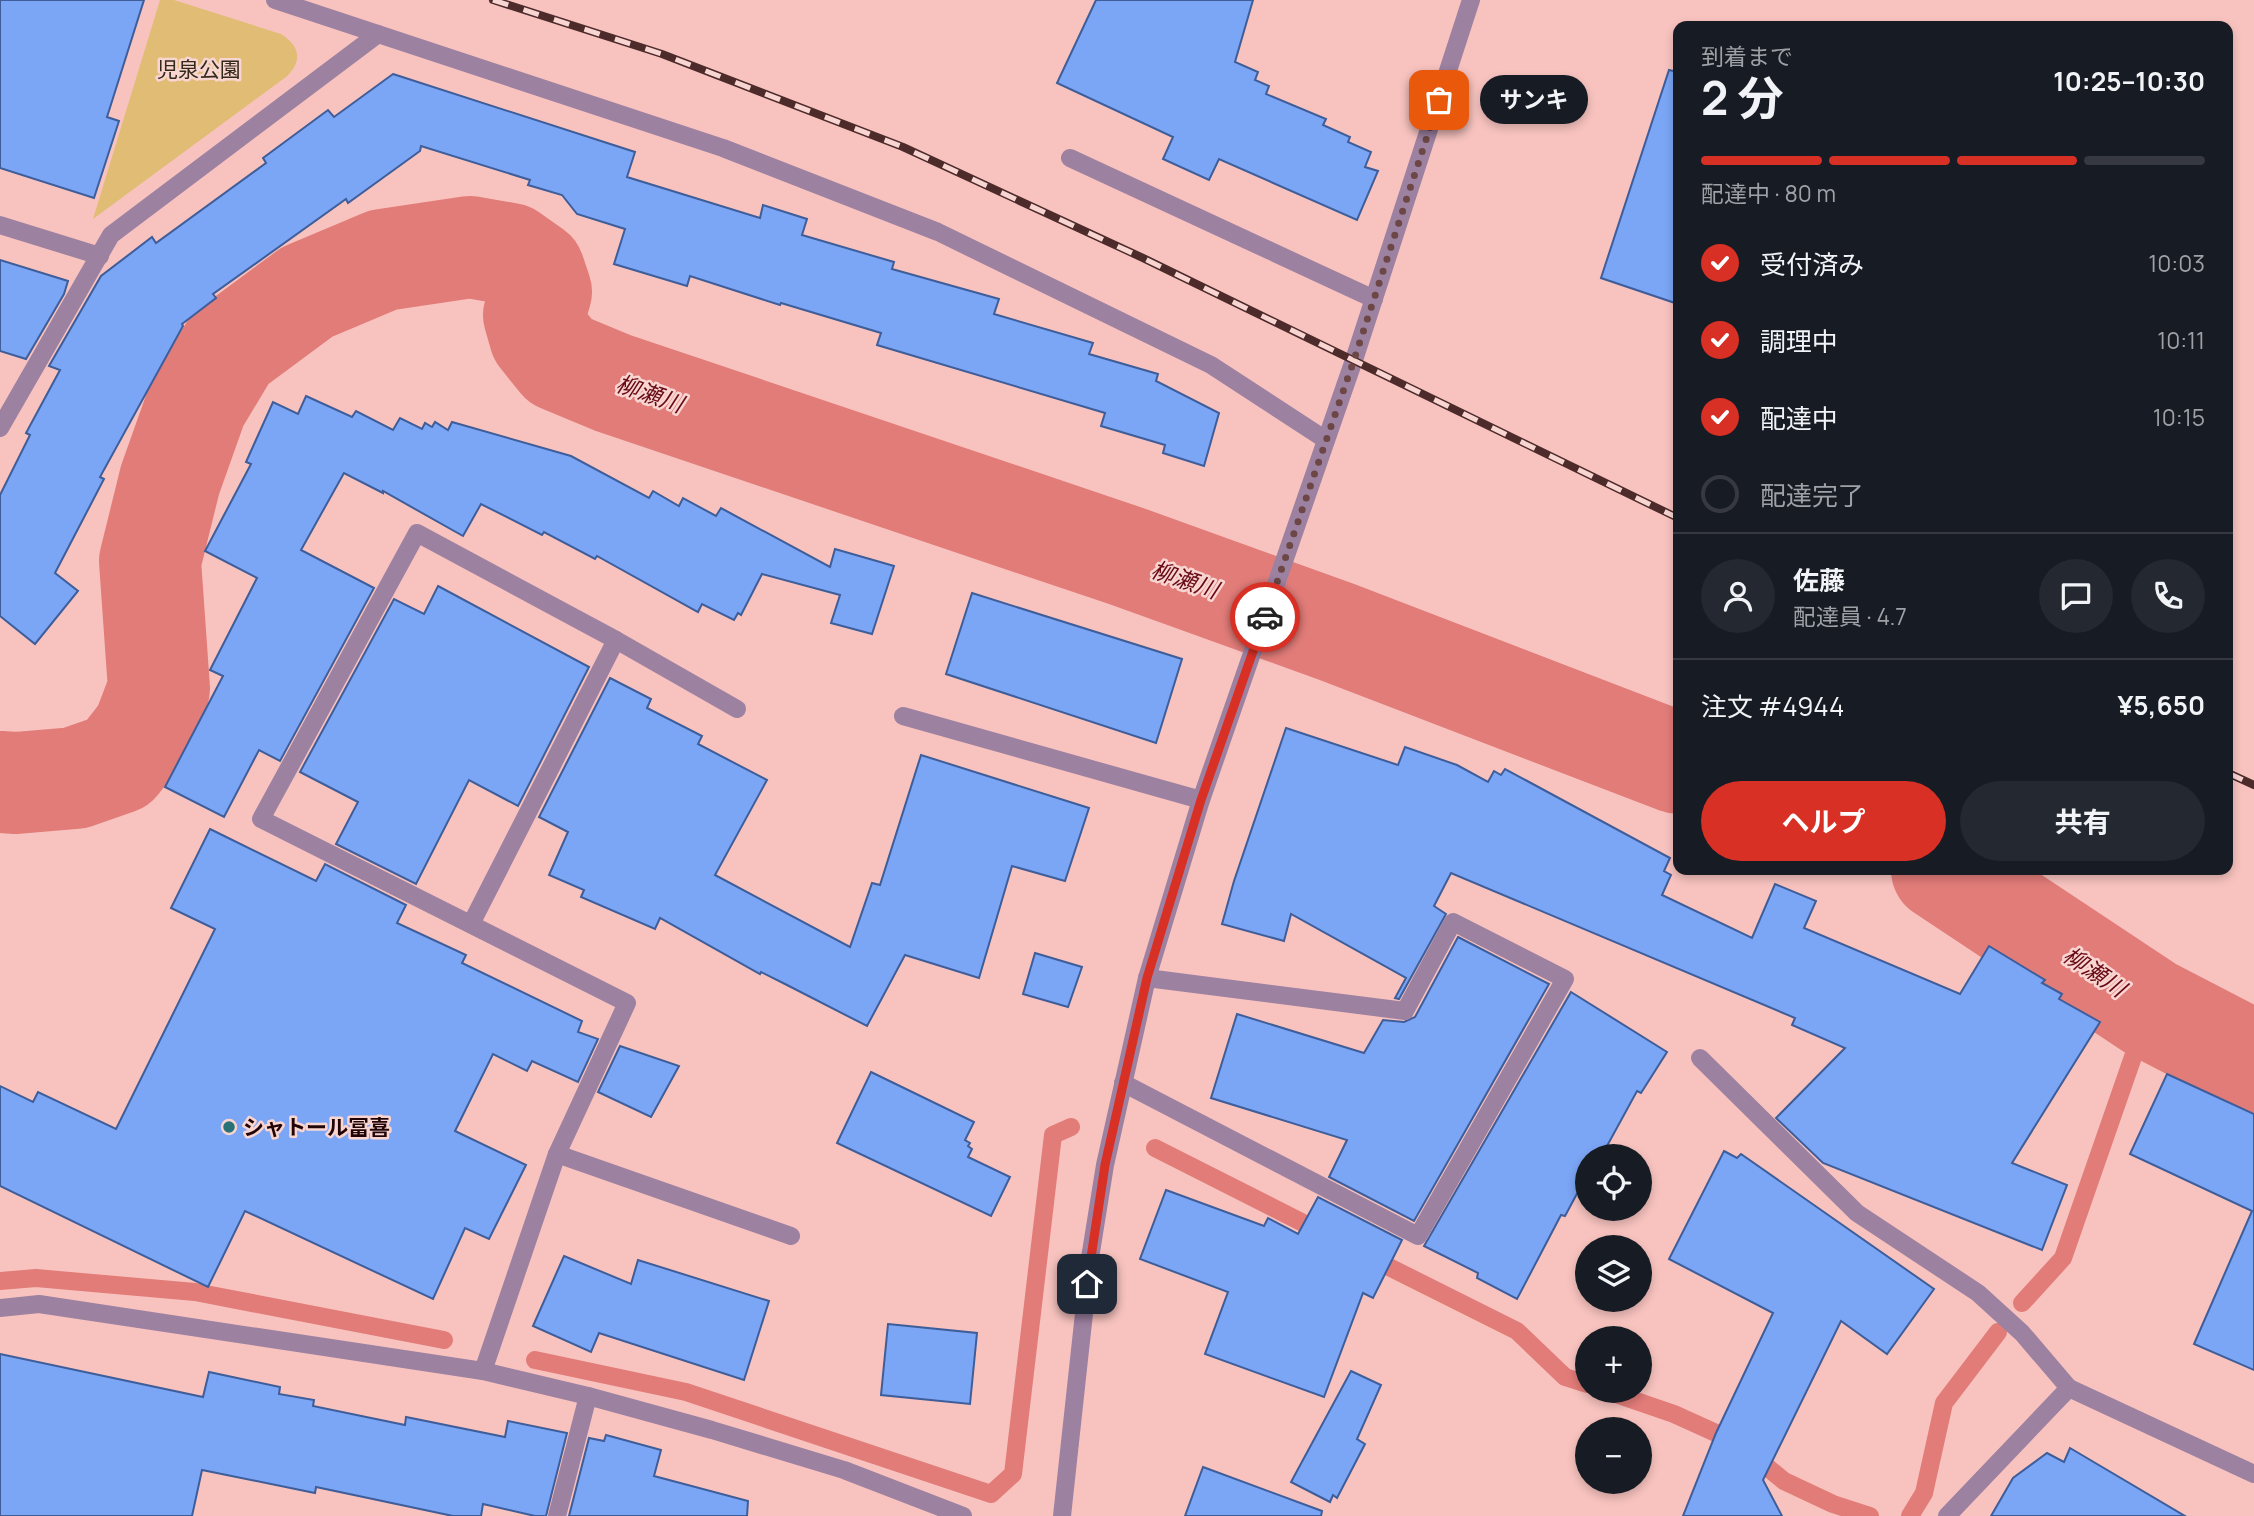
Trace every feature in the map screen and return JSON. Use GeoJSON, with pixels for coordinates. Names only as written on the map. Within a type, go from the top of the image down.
{"type":"FeatureCollection","features":[{"type":"Feature","properties":{"kind":"street"},"geometry":{"type":"LineString","coordinates":[[275,0],[723,148],[938,232],[1211,365],[1326,440]]}},
{"type":"Feature","properties":{"kind":"street"},"geometry":{"type":"LineString","coordinates":[[1062,1516],[1090,1258],[1105,1165],[1147,978],[1201,800],[1374,299],[1471,0]]}},
{"type":"Feature","properties":{"kind":"street"},"geometry":{"type":"LineString","coordinates":[[0,428],[111,234],[378,34]]}},
{"type":"Feature","properties":{"kind":"street"},"geometry":{"type":"LineString","coordinates":[[1070,158],[1374,299]]}},
{"type":"Feature","properties":{"kind":"street"},"geometry":{"type":"LineString","coordinates":[[0,225],[100,256]]}},
{"type":"Feature","properties":{"kind":"street"},"geometry":{"type":"LineString","coordinates":[[483,1371],[557,1154],[626,1003],[261,819],[417,533],[617,640],[737,709]]}},
{"type":"Feature","properties":{"kind":"street"},"geometry":{"type":"LineString","coordinates":[[471,924],[617,640]]}},
{"type":"Feature","properties":{"kind":"street"},"geometry":{"type":"LineString","coordinates":[[903,716],[1201,800]]}},
{"type":"Feature","properties":{"kind":"street"},"geometry":{"type":"LineString","coordinates":[[1123,1083],[1418,1236],[1564,979],[1453,922],[1405,1010],[1147,978]]}},
{"type":"Feature","properties":{"kind":"street"},"geometry":{"type":"LineString","coordinates":[[1700,1059],[1857,1213],[1978,1293],[2021,1333],[2068,1388],[2254,1474]]}},
{"type":"Feature","properties":{"kind":"street"},"geometry":{"type":"LineString","coordinates":[[557,1154],[791,1236]]}},
{"type":"Feature","properties":{"kind":"street"},"geometry":{"type":"LineString","coordinates":[[0,1308],[39,1304],[483,1371],[712,1430],[844,1470],[963,1516]]}},
{"type":"Feature","properties":{"kind":"street"},"geometry":{"type":"LineString","coordinates":[[1947,1516],[2068,1388]]}},
{"type":"Feature","properties":{"kind":"street"},"geometry":{"type":"LineString","coordinates":[[557,1516],[588,1396]]}},
{"type":"Feature","properties":{"kind":"green space","name":"児泉公園"},"geometry":{"type":"Polygon","coordinates":[[[160,0],[174,0],[281,34],[292,44],[297,60],[286,77],[93,219],[160,0]]]}},
{"type":"Feature","properties":{"kind":"building"},"geometry":{"type":"Polygon","coordinates":[[[0,0],[144,0],[107,117],[119,121],[94,198],[0,168],[0,0]]]}},
{"type":"Feature","properties":{"kind":"building"},"geometry":{"type":"Polygon","coordinates":[[[1096,0],[1253,0],[1235,62],[1258,72],[1255,80],[1269,86],[1266,94],[1326,119],[1323,125],[1350,137],[1348,142],[1371,152],[1365,167],[1378,171],[1357,220],[1219,159],[1209,180],[1163,159],[1173,137],[1057,83],[1096,0]]]}},
{"type":"Feature","properties":{"kind":"building"},"geometry":{"type":"Polygon","coordinates":[[[1669,70],[1673,71],[1673,302],[1601,278],[1669,70]]]}},
{"type":"Feature","properties":{"kind":"building"},"geometry":{"type":"Polygon","coordinates":[[[393,74],[635,152],[627,177],[760,218],[763,205],[807,219],[802,235],[894,262],[892,269],[999,299],[994,314],[1093,343],[1089,354],[1158,374],[1156,381],[1219,413],[1204,466],[1163,453],[1165,445],[1101,426],[1105,413],[877,345],[881,333],[690,276],[687,286],[614,264],[625,229],[577,214],[562,195],[528,185],[530,180],[421,146],[420,151],[348,203],[346,199],[213,294],[216,298],[182,324],[100,477],[104,479],[55,573],[78,591],[35,644],[0,616],[0,495],[30,435],[26,433],[60,370],[49,366],[101,276],[152,237],[156,243],[266,163],[263,158],[328,110],[334,117],[393,74]]]}},
{"type":"Feature","properties":{"kind":"building"},"geometry":{"type":"Polygon","coordinates":[[[0,260],[68,281],[64,294],[26,359],[0,351],[0,260]]]}},
{"type":"Feature","properties":{"kind":"building"},"geometry":{"type":"Polygon","coordinates":[[[306,396],[352,417],[356,411],[393,430],[400,418],[422,429],[425,423],[432,427],[435,422],[448,430],[452,422],[571,456],[649,498],[653,491],[679,506],[683,498],[716,516],[721,508],[830,567],[835,549],[894,566],[872,634],[831,623],[840,595],[762,574],[741,615],[738,613],[734,620],[702,604],[698,612],[597,556],[595,559],[544,532],[542,535],[481,504],[463,536],[383,491],[344,473],[301,550],[374,588],[280,761],[259,750],[224,817],[165,787],[223,676],[210,670],[257,578],[205,551],[251,464],[246,462],[273,402],[298,414],[306,396]]]}},
{"type":"Feature","properties":{"kind":"building"},"geometry":{"type":"Polygon","coordinates":[[[438,586],[589,667],[518,806],[469,780],[416,884],[336,844],[358,802],[300,772],[394,599],[424,614],[438,586]]]}},
{"type":"Feature","properties":{"kind":"building"},"geometry":{"type":"Polygon","coordinates":[[[972,593],[1182,659],[1156,743],[946,674],[972,593]]]}},
{"type":"Feature","properties":{"kind":"building"},"geometry":{"type":"Polygon","coordinates":[[[610,678],[651,699],[647,708],[702,736],[698,744],[767,780],[715,875],[850,947],[872,883],[880,885],[921,755],[1089,808],[1065,881],[1012,866],[979,978],[905,955],[867,1026],[761,972],[760,974],[660,918],[655,929],[581,897],[584,890],[549,875],[568,832],[539,817],[610,678]]]}},
{"type":"Feature","properties":{"kind":"building"},"geometry":{"type":"Polygon","coordinates":[[[1286,728],[1398,765],[1405,747],[1457,765],[1488,782],[1494,771],[1501,775],[1505,769],[1670,858],[1664,871],[1671,875],[1662,895],[1752,938],[1775,884],[1816,901],[1804,928],[1960,994],[1989,946],[2045,980],[2042,983],[2062,994],[2059,999],[2100,1022],[2012,1163],[2067,1185],[2042,1250],[1823,1163],[1776,1118],[1845,1048],[1792,1025],[1795,1018],[1451,873],[1434,906],[1446,914],[1399,999],[1395,998],[1406,978],[1291,914],[1284,941],[1222,924],[1286,728]]]}},
{"type":"Feature","properties":{"kind":"building"},"geometry":{"type":"Polygon","coordinates":[[[210,829],[316,881],[325,864],[406,905],[397,923],[466,955],[462,963],[582,1021],[578,1032],[598,1039],[578,1082],[532,1061],[527,1071],[493,1054],[455,1131],[526,1165],[489,1239],[465,1228],[433,1299],[245,1211],[208,1287],[0,1186],[0,1086],[33,1102],[38,1092],[116,1129],[215,929],[171,908],[210,829]]]}},
{"type":"Feature","properties":{"kind":"building"},"geometry":{"type":"Polygon","coordinates":[[[1458,937],[1549,984],[1414,1221],[1329,1177],[1347,1140],[1211,1098],[1237,1014],[1364,1053],[1383,1020],[1404,1022],[1415,1017],[1458,937]]]}},
{"type":"Feature","properties":{"kind":"building"},"geometry":{"type":"Polygon","coordinates":[[[1035,953],[1082,967],[1068,1007],[1023,994],[1035,953]]]}},
{"type":"Feature","properties":{"kind":"building"},"geometry":{"type":"Polygon","coordinates":[[[1571,992],[1667,1052],[1641,1093],[1637,1091],[1608,1144],[1575,1144],[1575,1197],[1565,1216],[1561,1215],[1517,1299],[1477,1278],[1478,1273],[1424,1246],[1571,992]]]}},
{"type":"Feature","properties":{"kind":"building"},"geometry":{"type":"Polygon","coordinates":[[[620,1046],[679,1066],[651,1117],[598,1092],[620,1046]]]}},
{"type":"Feature","properties":{"kind":"building"},"geometry":{"type":"Polygon","coordinates":[[[871,1072],[974,1122],[965,1140],[970,1143],[968,1146],[972,1149],[968,1157],[1010,1177],[991,1216],[837,1143],[871,1072]]]}},
{"type":"Feature","properties":{"kind":"building"},"geometry":{"type":"Polygon","coordinates":[[[2167,1074],[2254,1114],[2254,1370],[2194,1344],[2252,1211],[2130,1154],[2167,1074]]]}},
{"type":"Feature","properties":{"kind":"building"},"geometry":{"type":"Polygon","coordinates":[[[1724,1151],[1737,1158],[1741,1154],[1934,1289],[1887,1354],[1841,1321],[1763,1480],[1782,1516],[1683,1516],[1716,1433],[1773,1313],[1669,1259],[1724,1151]]]}},
{"type":"Feature","properties":{"kind":"building"},"geometry":{"type":"Polygon","coordinates":[[[1166,1190],[1264,1226],[1268,1218],[1298,1234],[1318,1197],[1402,1240],[1373,1298],[1363,1293],[1324,1397],[1205,1354],[1228,1292],[1140,1259],[1166,1190]]]}},
{"type":"Feature","properties":{"kind":"building"},"geometry":{"type":"Polygon","coordinates":[[[564,1256],[631,1284],[638,1260],[769,1301],[744,1380],[599,1333],[591,1352],[533,1326],[564,1256]]]}},
{"type":"Feature","properties":{"kind":"building"},"geometry":{"type":"Polygon","coordinates":[[[888,1324],[977,1333],[970,1404],[881,1395],[888,1324]]]}},
{"type":"Feature","properties":{"kind":"building"},"geometry":{"type":"Polygon","coordinates":[[[0,1354],[203,1397],[209,1372],[280,1387],[279,1394],[314,1400],[313,1406],[405,1425],[406,1417],[505,1437],[508,1421],[567,1433],[546,1516],[483,1504],[481,1516],[453,1516],[316,1487],[315,1493],[202,1470],[192,1516],[0,1516],[0,1354]]]}},
{"type":"Feature","properties":{"kind":"building"},"geometry":{"type":"Polygon","coordinates":[[[1351,1371],[1381,1385],[1357,1439],[1365,1444],[1337,1498],[1333,1495],[1330,1502],[1291,1482],[1351,1371]]]}},
{"type":"Feature","properties":{"kind":"building"},"geometry":{"type":"Polygon","coordinates":[[[606,1435],[661,1450],[654,1476],[748,1501],[747,1516],[569,1516],[589,1438],[604,1441],[606,1435]]]}},
{"type":"Feature","properties":{"kind":"building"},"geometry":{"type":"Polygon","coordinates":[[[2070,1448],[2185,1516],[1991,1516],[2013,1478],[2047,1453],[2064,1462],[2070,1448]]]}},
{"type":"Feature","properties":{"kind":"building"},"geometry":{"type":"Polygon","coordinates":[[[1203,1467],[1322,1511],[1321,1516],[1185,1516],[1203,1467]]]}},
{"type":"Feature","properties":{"kind":"waterway","name":"柳瀬川"},"geometry":{"type":"LineString","coordinates":[[0,782],[75,778],[118,763],[143,731],[159,689],[150,561],[170,480],[197,404],[230,349],[307,292],[383,260],[470,247],[510,254],[534,271],[541,292],[534,315],[540,336],[560,361],[613,383],[1126,556],[1337,632],[1673,761]]}},
{"type":"Feature","properties":{"kind":"waterway","name":"柳瀬川"},"geometry":{"type":"LineString","coordinates":[[1950,875],[2150,1008],[2254,1062]]}},
{"type":"Feature","properties":{"kind":"waterway"},"geometry":{"type":"LineString","coordinates":[[2022,1303],[2063,1258],[2150,1008]]}},
{"type":"Feature","properties":{"kind":"waterway"},"geometry":{"type":"LineString","coordinates":[[535,1360],[686,1392],[991,1494],[1013,1474],[1053,1135],[1071,1127]]}},
{"type":"Feature","properties":{"kind":"waterway"},"geometry":{"type":"LineString","coordinates":[[1155,1148],[1323,1233]]}},
{"type":"Feature","properties":{"kind":"waterway"},"geometry":{"type":"LineString","coordinates":[[1367,1256],[1517,1331],[1565,1377],[1575,1380]]}},
{"type":"Feature","properties":{"kind":"waterway"},"geometry":{"type":"LineString","coordinates":[[0,1281],[36,1278],[195,1292],[444,1340]]}},
{"type":"Feature","properties":{"kind":"waterway"},"geometry":{"type":"LineString","coordinates":[[1910,1516],[1924,1493],[1944,1403],[1998,1332]]}},
{"type":"Feature","properties":{"kind":"waterway"},"geometry":{"type":"LineString","coordinates":[[1642,1403],[1674,1414],[1738,1443],[1784,1481],[1833,1504],[1870,1516]]}},
{"type":"Feature","properties":{"kind":"railway"},"geometry":{"type":"LineString","coordinates":[[493,0],[662,54],[903,147],[1143,258],[1673,516]]}},
{"type":"Feature","properties":{"kind":"railway"},"geometry":{"type":"LineString","coordinates":[[2233,775],[2254,785]]}},
{"type":"Feature","properties":{"kind":"way so far"},"geometry":{"type":"LineString","coordinates":[[1265,617],[1354,360],[1439,100]]}},
{"type":"Feature","properties":{"kind":"place","name":"サンキ"},"geometry":{"type":"Point","coordinates":[1439,100]}},
{"type":"Feature","properties":{"kind":"place","name":"シャトール冨喜"},"geometry":{"type":"Point","coordinates":[229,1127]}},
{"type":"Feature","properties":{"kind":"route"},"geometry":{"type":"LineString","coordinates":[[1087,1284],[1105,1165],[1147,978],[1201,800],[1265,617]]}}]}
